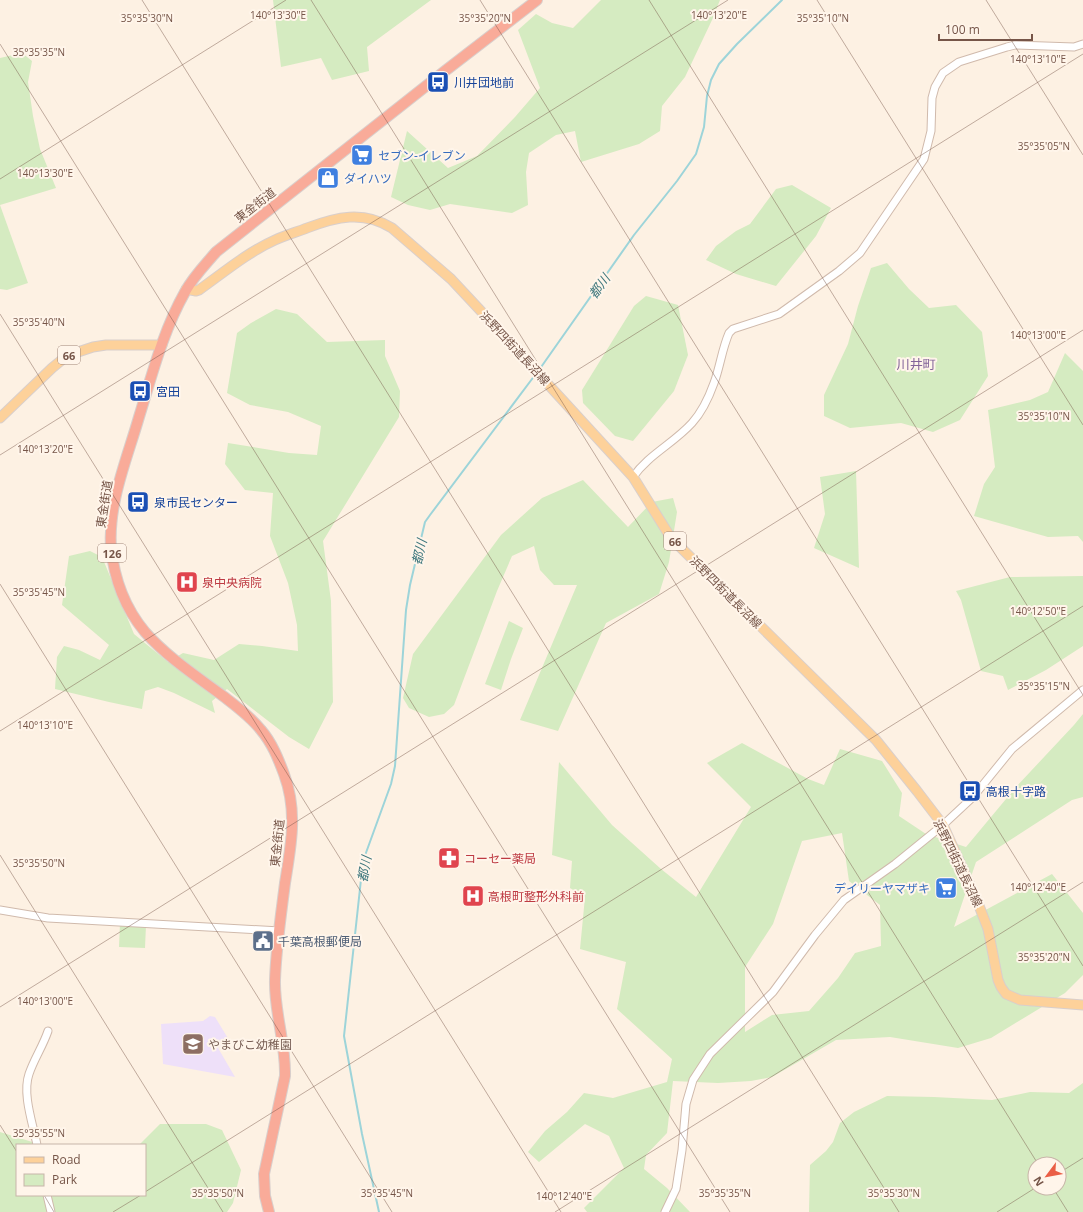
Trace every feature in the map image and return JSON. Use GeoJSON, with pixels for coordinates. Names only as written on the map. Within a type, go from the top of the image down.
{"type":"FeatureCollection","features":[{"type":"Feature","properties":{"kind":"highway","name":"東金街道"},"geometry":{"type":"LineString","coordinates":[[269,1212],[265,1196],[264,1174],[285,1076],[285,1062],[275,978],[293,834],[293,818],[290,796],[285,777],[271,744],[260,729],[244,712],[165,653],[144,631],[134,616],[117,580],[114,564],[112,536],[116,492],[172,317],[186,289],[216,252],[537,0]]}},
{"type":"Feature","properties":{"kind":"main road","name":"浜野四街道長沼線"},"geometry":{"type":"LineString","coordinates":[[186,289],[196,291],[199,290],[259,248],[275,240],[331,219],[350,216],[386,224],[405,238],[451,279],[633,477],[671,538],[876,740],[917,791],[943,825],[981,910],[988,929],[998,980],[1006,994],[1020,1000],[1083,1005]]}},
{"type":"Feature","properties":{"kind":"main road","name":"66"},"geometry":{"type":"LineString","coordinates":[[0,418],[52,368],[63,359],[74,353],[93,347],[106,345],[162,345]]}},
{"type":"Feature","properties":{"kind":"street"},"geometry":{"type":"LineString","coordinates":[[633,477],[639,468],[677,438],[692,423],[698,414],[714,383],[729,333],[733,330],[779,314],[840,271],[860,253],[924,158],[932,131],[932,98],[935,88],[943,73],[959,62],[1007,47],[1074,47],[1083,44]]}},
{"type":"Feature","properties":{"kind":"street"},"geometry":{"type":"LineString","coordinates":[[665,1212],[676,1189],[682,1150],[686,1104],[693,1080],[710,1054],[773,992],[815,934],[844,900],[895,864],[943,825],[973,797],[1012,749],[1083,690]]}},
{"type":"Feature","properties":{"kind":"street"},"geometry":{"type":"LineString","coordinates":[[0,910],[48,918],[280,931]]}},
{"type":"Feature","properties":{"kind":"street"},"geometry":{"type":"LineString","coordinates":[[37,1144],[27,1096],[27,1085],[29,1074],[48,1031]]}},
{"type":"Feature","properties":{"kind":"street"},"geometry":{"type":"LineString","coordinates":[[47,1196],[51,1212]]}},
{"type":"Feature","properties":{"kind":"shaded area","name":"やまびこ幼稚園"},"geometry":{"type":"Polygon","coordinates":[[[210,1016],[215,1017],[229,1040],[218,1048],[235,1077],[163,1064],[161,1024],[203,1021],[210,1016]]]}},
{"type":"Feature","properties":{"kind":"green space"},"geometry":{"type":"Polygon","coordinates":[[[273,0],[431,0],[367,47],[369,71],[332,80],[321,58],[281,67],[273,0]]]}},
{"type":"Feature","properties":{"kind":"green space"},"geometry":{"type":"Polygon","coordinates":[[[601,0],[720,0],[685,77],[662,106],[660,131],[639,144],[581,162],[575,131],[556,135],[529,153],[526,172],[528,205],[512,213],[450,204],[430,210],[408,205],[391,197],[407,131],[448,168],[477,156],[515,117],[540,88],[518,30],[536,14],[552,23],[573,28],[601,0]]]}},
{"type":"Feature","properties":{"kind":"green space"},"geometry":{"type":"Polygon","coordinates":[[[22,53],[32,61],[28,82],[33,116],[40,149],[56,188],[0,205],[0,58],[22,53]]]}},
{"type":"Feature","properties":{"kind":"green space"},"geometry":{"type":"Polygon","coordinates":[[[792,185],[831,208],[816,236],[776,286],[736,274],[706,260],[716,246],[736,231],[750,224],[776,189],[792,185]]]}},
{"type":"Feature","properties":{"kind":"green space"},"geometry":{"type":"Polygon","coordinates":[[[0,205],[28,283],[7,290],[0,289],[0,205]]]}},
{"type":"Feature","properties":{"kind":"green space"},"geometry":{"type":"Polygon","coordinates":[[[887,263],[909,289],[929,308],[956,305],[982,332],[988,376],[960,420],[933,432],[901,423],[850,428],[824,416],[824,395],[848,344],[858,306],[871,268],[887,263]]]}},
{"type":"Feature","properties":{"kind":"green space"},"geometry":{"type":"Polygon","coordinates":[[[646,296],[678,305],[688,355],[674,391],[633,441],[615,436],[583,403],[582,390],[634,306],[646,296]]]}},
{"type":"Feature","properties":{"kind":"green space"},"geometry":{"type":"Polygon","coordinates":[[[276,309],[297,314],[327,342],[385,340],[385,356],[400,391],[399,417],[323,541],[331,601],[333,702],[309,749],[289,737],[227,689],[212,701],[215,713],[158,687],[145,691],[142,709],[55,689],[57,657],[64,646],[79,650],[100,660],[109,645],[62,605],[69,556],[90,551],[102,557],[134,634],[168,662],[183,653],[214,660],[239,644],[298,651],[297,625],[288,583],[270,536],[273,493],[245,490],[225,464],[228,443],[289,453],[317,455],[321,426],[288,412],[250,405],[227,393],[237,333],[276,309]]]}},
{"type":"Feature","properties":{"kind":"green space"},"geometry":{"type":"Polygon","coordinates":[[[1065,353],[1083,371],[1083,542],[1078,536],[1048,537],[974,516],[984,484],[995,467],[988,410],[1030,400],[1048,392],[1065,353]]]}},
{"type":"Feature","properties":{"kind":"green space"},"geometry":{"type":"Polygon","coordinates":[[[856,471],[859,568],[814,548],[825,514],[820,477],[856,471]]]}},
{"type":"Feature","properties":{"kind":"green space"},"geometry":{"type":"Polygon","coordinates":[[[583,480],[628,527],[652,502],[673,498],[677,512],[669,562],[659,594],[606,623],[558,731],[520,720],[577,585],[554,585],[540,570],[534,546],[512,556],[497,591],[454,705],[444,714],[429,717],[409,708],[403,698],[413,654],[501,535],[542,498],[583,480]]]}},
{"type":"Feature","properties":{"kind":"green space"},"geometry":{"type":"Polygon","coordinates":[[[1083,576],[1083,646],[1046,670],[1008,690],[1003,676],[981,671],[961,600],[956,591],[1010,577],[1083,576]]]}},
{"type":"Feature","properties":{"kind":"green space"},"geometry":{"type":"Polygon","coordinates":[[[509,621],[523,628],[501,690],[485,684],[509,621]]]}},
{"type":"Feature","properties":{"kind":"green space"},"geometry":{"type":"Polygon","coordinates":[[[1083,714],[1083,797],[1072,800],[976,862],[954,927],[1052,874],[1083,913],[1083,975],[1065,993],[991,1038],[958,1048],[890,1037],[836,1040],[772,1077],[751,1081],[718,1083],[673,1081],[667,1133],[646,1155],[644,1169],[667,1188],[690,1212],[587,1212],[584,1208],[624,1168],[609,1136],[585,1124],[539,1162],[528,1152],[545,1131],[567,1112],[584,1093],[613,1098],[667,1082],[672,1059],[617,1009],[626,962],[580,949],[585,897],[570,888],[572,861],[552,855],[559,762],[612,825],[661,869],[696,897],[751,807],[707,763],[742,743],[808,779],[824,785],[840,749],[882,761],[902,793],[899,816],[926,834],[966,847],[1016,787],[1083,714]],[[842,833],[802,841],[773,924],[745,967],[745,1032],[772,1015],[809,1011],[838,978],[855,953],[881,946],[880,905],[849,881],[842,833]]]}},
{"type":"Feature","properties":{"kind":"green space"},"geometry":{"type":"Polygon","coordinates":[[[120,923],[146,925],[145,948],[119,947],[120,923]]]}},
{"type":"Feature","properties":{"kind":"green space"},"geometry":{"type":"Polygon","coordinates":[[[1083,1083],[1083,1212],[809,1212],[810,1165],[826,1151],[833,1142],[840,1123],[854,1112],[887,1096],[992,1100],[1030,1092],[1069,1093],[1083,1083]]]}},
{"type":"Feature","properties":{"kind":"green space"},"geometry":{"type":"Polygon","coordinates":[[[160,1124],[206,1124],[222,1130],[241,1170],[233,1203],[227,1212],[0,1212],[0,1132],[39,1144],[16,1144],[16,1196],[146,1196],[146,1144],[140,1144],[160,1124]]]}},
{"type":"Feature","properties":{"kind":"waterway","name":"都川"},"geometry":{"type":"LineString","coordinates":[[539,370],[634,235],[677,181],[696,154],[704,127],[707,96],[711,80],[719,64],[737,44],[782,0]]}},
{"type":"Feature","properties":{"kind":"waterway","name":"都川"},"geometry":{"type":"LineString","coordinates":[[379,1212],[362,1134],[344,1036],[363,861],[391,784],[395,766],[406,610],[410,585],[425,522],[535,375]]}},
{"type":"Feature","properties":{"kind":"place","name":"川井団地前"},"geometry":{"type":"Point","coordinates":[438,82]}},
{"type":"Feature","properties":{"kind":"place","name":"セブン-イレブン"},"geometry":{"type":"Point","coordinates":[362,155]}},
{"type":"Feature","properties":{"kind":"place","name":"ダイハツ"},"geometry":{"type":"Point","coordinates":[328,178]}},
{"type":"Feature","properties":{"kind":"place","name":"宮田"},"geometry":{"type":"Point","coordinates":[140,391]}},
{"type":"Feature","properties":{"kind":"place","name":"泉市民センター"},"geometry":{"type":"Point","coordinates":[138,502]}},
{"type":"Feature","properties":{"kind":"place","name":"泉中央病院"},"geometry":{"type":"Point","coordinates":[187,582]}},
{"type":"Feature","properties":{"kind":"place","name":"高根十字路"},"geometry":{"type":"Point","coordinates":[970,791]}},
{"type":"Feature","properties":{"kind":"place","name":"コーセー薬局"},"geometry":{"type":"Point","coordinates":[449,858]}},
{"type":"Feature","properties":{"kind":"place","name":"デイリーヤマザキ"},"geometry":{"type":"Point","coordinates":[946,888]}},
{"type":"Feature","properties":{"kind":"place","name":"高根町整形外科前"},"geometry":{"type":"Point","coordinates":[473,896]}},
{"type":"Feature","properties":{"kind":"place","name":"千葉高根郵便局"},"geometry":{"type":"Point","coordinates":[263,941]}},
{"type":"Feature","properties":{"kind":"place","name":"やまびこ幼稚園"},"geometry":{"type":"Point","coordinates":[193,1044]}},
{"type":"Feature","properties":{"kind":"district","name":"川井町"},"geometry":{"type":"Point","coordinates":[916,364]}}]}
